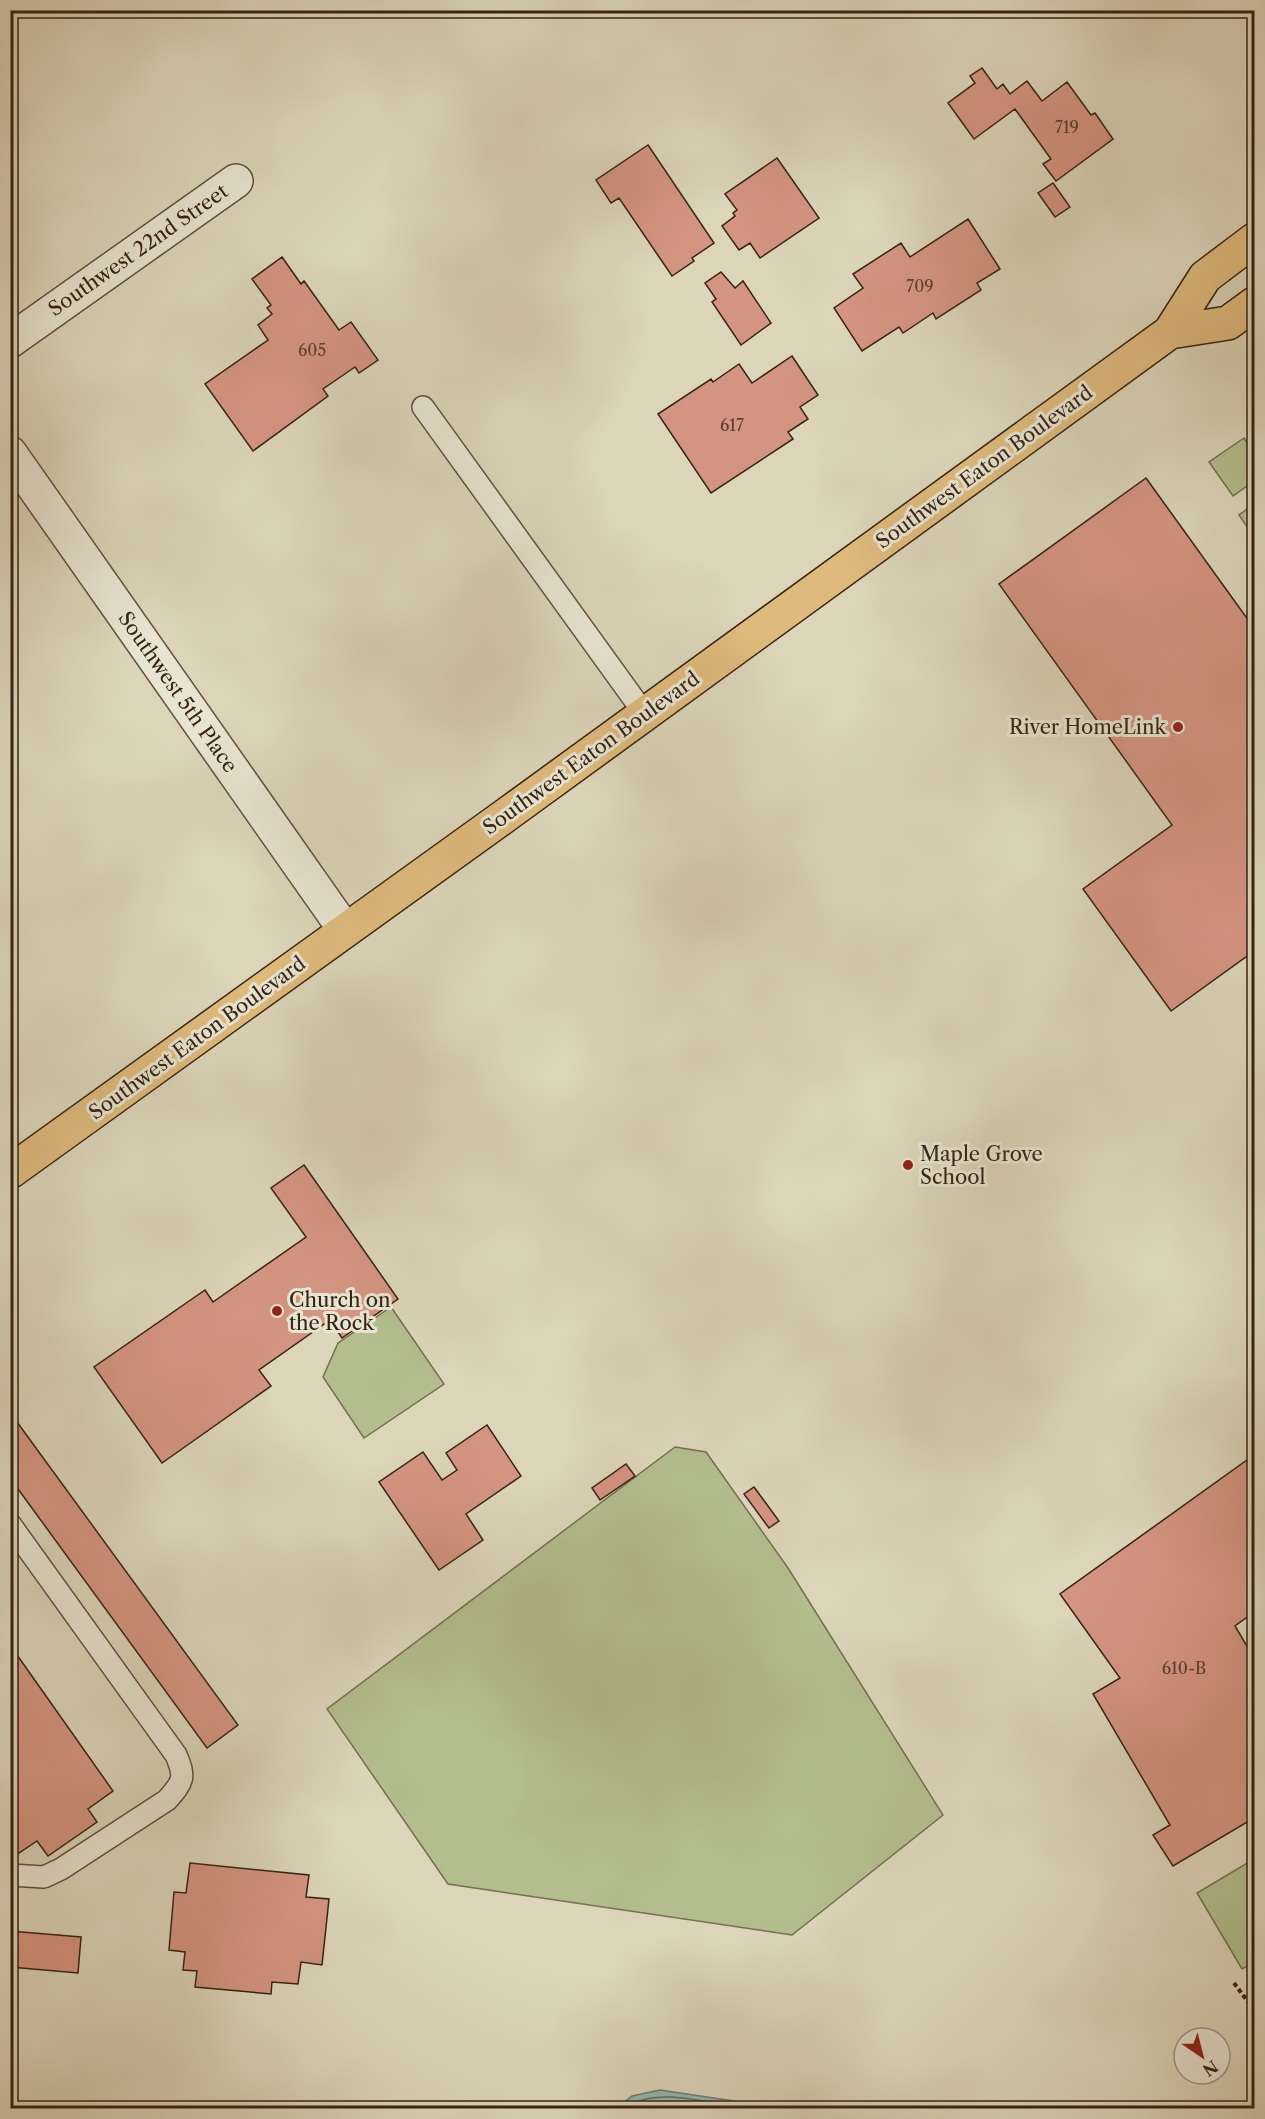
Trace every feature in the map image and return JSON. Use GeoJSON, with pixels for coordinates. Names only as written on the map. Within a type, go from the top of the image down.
{"type":"FeatureCollection","features":[{"type":"Feature","properties":{"kind":"main road","name":"Southwest Eaton Boulevard"},"geometry":{"type":"LineString","coordinates":[[10,1172],[1170,332],[1205,277],[1254,240]]}},
{"type":"Feature","properties":{"kind":"main road","name":"Southwest Eaton Boulevard"},"geometry":{"type":"LineString","coordinates":[[1170,332],[1228,323],[1254,304]]}},
{"type":"Feature","properties":{"kind":"street","name":"Southwest 22nd Street"},"geometry":{"type":"LineString","coordinates":[[10,341],[236,181]]}},
{"type":"Feature","properties":{"kind":"street","name":"Southwest 5th Place"},"geometry":{"type":"LineString","coordinates":[[10,453],[345,930]]}},
{"type":"Feature","properties":{"kind":"lane"},"geometry":{"type":"LineString","coordinates":[[423,407],[644,713]]}},
{"type":"Feature","properties":{"kind":"lane"},"geometry":{"type":"LineString","coordinates":[[10,1524],[176,1755],[184,1772],[180,1786],[167,1800],[61,1869],[44,1877],[10,1875]]}},
{"type":"Feature","properties":{"kind":"path"},"geometry":{"type":"LineString","coordinates":[[1234,1983],[1254,2010]]}},
{"type":"Feature","properties":{"kind":"green space"},"geometry":{"type":"Polygon","coordinates":[[[1244,438],[1254,454],[1254,481],[1233,496],[1209,462],[1244,438]]]}},
{"type":"Feature","properties":{"kind":"green space"},"geometry":{"type":"Polygon","coordinates":[[[1254,504],[1254,537],[1239,515],[1254,504]]]}},
{"type":"Feature","properties":{"kind":"green space"},"geometry":{"type":"Polygon","coordinates":[[[391,1307],[444,1384],[364,1438],[323,1377],[338,1343],[391,1307]]]}},
{"type":"Feature","properties":{"kind":"green space"},"geometry":{"type":"Polygon","coordinates":[[[675,1447],[706,1452],[788,1568],[943,1815],[792,1935],[448,1884],[327,1709],[675,1447]]]}},
{"type":"Feature","properties":{"kind":"green space"},"geometry":{"type":"Polygon","coordinates":[[[1254,1859],[1254,1962],[1242,1969],[1197,1893],[1254,1859]]]}},
{"type":"Feature","properties":{"kind":"water"},"geometry":{"type":"Polygon","coordinates":[[[660,2090],[780,2108],[617,2108],[632,2096],[660,2090]]]}},
{"type":"Feature","properties":{"kind":"building"},"geometry":{"type":"Polygon","coordinates":[[[982,68],[997,89],[1003,84],[1010,94],[1027,81],[1042,101],[1067,82],[1091,115],[1095,113],[1113,139],[1056,181],[1043,164],[1051,159],[1015,109],[974,139],[948,103],[975,83],[970,76],[982,68]]]}},
{"type":"Feature","properties":{"kind":"building"},"geometry":{"type":"Polygon","coordinates":[[[648,145],[714,243],[672,276],[619,198],[611,203],[596,180],[648,145]]]}},
{"type":"Feature","properties":{"kind":"building"},"geometry":{"type":"Polygon","coordinates":[[[777,158],[819,218],[760,258],[750,243],[739,250],[722,226],[735,216],[733,213],[737,210],[725,194],[777,158]]]}},
{"type":"Feature","properties":{"kind":"building"},"geometry":{"type":"Polygon","coordinates":[[[1053,183],[1070,207],[1055,217],[1038,193],[1053,183]]]}},
{"type":"Feature","properties":{"kind":"building"},"geometry":{"type":"Polygon","coordinates":[[[968,219],[1000,269],[977,283],[981,290],[936,319],[933,313],[903,333],[899,327],[862,351],[834,308],[863,288],[853,274],[901,243],[910,257],[968,219]]]}},
{"type":"Feature","properties":{"kind":"building"},"geometry":{"type":"Polygon","coordinates":[[[282,257],[301,284],[304,281],[339,330],[351,322],[378,360],[359,373],[355,367],[323,389],[328,396],[253,451],[205,384],[268,340],[258,325],[272,314],[267,308],[271,305],[252,279],[282,257]]]}},
{"type":"Feature","properties":{"kind":"building"},"geometry":{"type":"Polygon","coordinates":[[[721,272],[735,288],[743,281],[771,323],[741,345],[712,302],[716,299],[705,283],[721,272]]]}},
{"type":"Feature","properties":{"kind":"building"},"geometry":{"type":"Polygon","coordinates":[[[792,356],[818,395],[800,407],[808,419],[788,432],[793,439],[711,493],[658,414],[711,379],[713,382],[739,364],[752,383],[792,356]]]}},
{"type":"Feature","properties":{"kind":"building","name":"River HomeLink"},"geometry":{"type":"Polygon","coordinates":[[[1146,478],[1254,628],[1254,951],[1171,1011],[1083,889],[1172,825],[999,584],[1146,478]]]}},
{"type":"Feature","properties":{"kind":"building","name":"Church on the Rock"},"geometry":{"type":"Polygon","coordinates":[[[304,1165],[398,1299],[342,1338],[330,1320],[259,1370],[271,1386],[162,1463],[94,1367],[205,1290],[213,1302],[306,1237],[271,1188],[304,1165]]]}},
{"type":"Feature","properties":{"kind":"building"},"geometry":{"type":"Polygon","coordinates":[[[17,1422],[238,1725],[207,1748],[10,1478],[10,1427],[17,1422]]]}},
{"type":"Feature","properties":{"kind":"building"},"geometry":{"type":"Polygon","coordinates":[[[487,1425],[521,1476],[466,1514],[483,1540],[439,1570],[379,1482],[423,1452],[442,1480],[457,1470],[446,1453],[487,1425]]]}},
{"type":"Feature","properties":{"kind":"building"},"geometry":{"type":"Polygon","coordinates":[[[1254,1455],[1254,1612],[1235,1626],[1254,1658],[1254,1818],[1173,1866],[1153,1835],[1170,1825],[1093,1694],[1120,1678],[1060,1594],[1254,1455]]]}},
{"type":"Feature","properties":{"kind":"building"},"geometry":{"type":"Polygon","coordinates":[[[626,1464],[635,1476],[600,1500],[592,1488],[626,1464]]]}},
{"type":"Feature","properties":{"kind":"building"},"geometry":{"type":"Polygon","coordinates":[[[754,1487],[779,1521],[769,1528],[744,1494],[754,1487]]]}},
{"type":"Feature","properties":{"kind":"building"},"geometry":{"type":"Polygon","coordinates":[[[10,1645],[113,1791],[88,1809],[97,1822],[48,1856],[37,1841],[10,1859],[10,1645]]]}},
{"type":"Feature","properties":{"kind":"building"},"geometry":{"type":"Polygon","coordinates":[[[190,1863],[309,1875],[306,1897],[329,1899],[322,1965],[301,1962],[298,1984],[272,1982],[271,1994],[195,1987],[197,1971],[183,1970],[185,1952],[169,1950],[174,1892],[186,1893],[190,1863]]]}},
{"type":"Feature","properties":{"kind":"building"},"geometry":{"type":"Polygon","coordinates":[[[10,1931],[81,1937],[78,1973],[10,1967],[10,1931]]]}},
{"type":"Feature","properties":{"kind":"place","name":"River HomeLink"},"geometry":{"type":"Point","coordinates":[1178,727]}},
{"type":"Feature","properties":{"kind":"place","name":"Maple Grove School"},"geometry":{"type":"Point","coordinates":[908,1165]}},
{"type":"Feature","properties":{"kind":"place","name":"Church on the Rock"},"geometry":{"type":"Point","coordinates":[277,1311]}}]}
